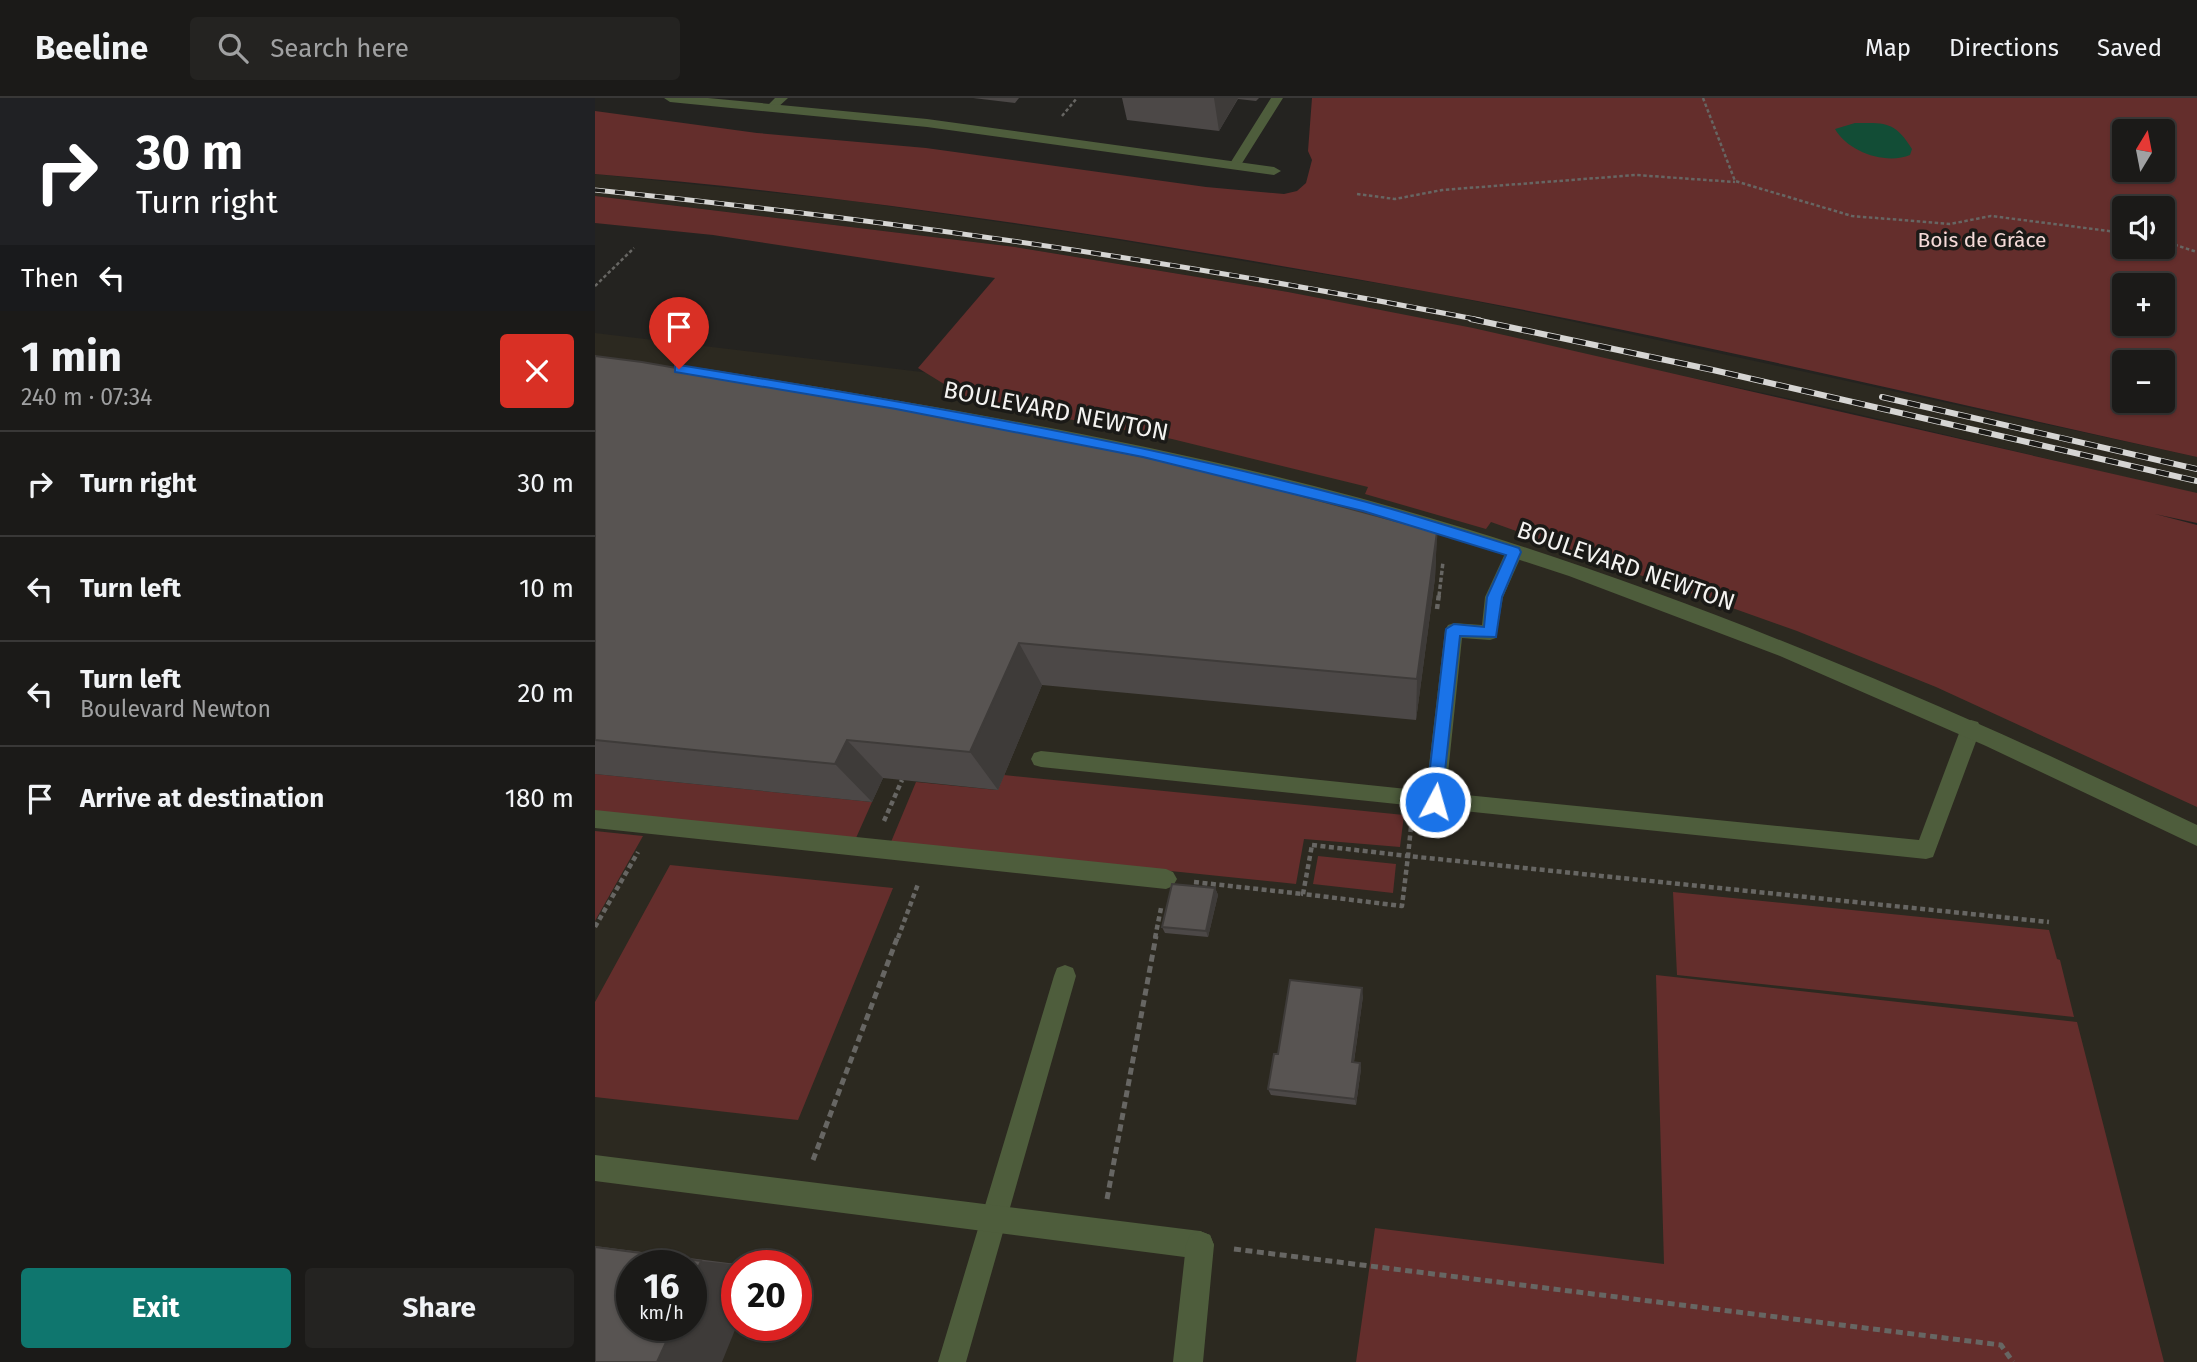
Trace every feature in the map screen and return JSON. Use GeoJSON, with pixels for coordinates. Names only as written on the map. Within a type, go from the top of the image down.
{"type":"FeatureCollection","features":[{"type":"Feature","properties":{"kind":"street"},"geometry":{"type":"LineString","coordinates":[[670,98],[777,103],[1274,170]]}},
{"type":"Feature","properties":{"kind":"street","name":"BOULEVARD NEWTON"},"geometry":{"type":"LineString","coordinates":[[689,371],[896,404],[1143,453],[1363,506],[1514,552],[1787,649],[1971,728],[2197,836]]}},
{"type":"Feature","properties":{"kind":"street"},"geometry":{"type":"LineString","coordinates":[[595,1168],[1200,1245],[1188,1362]]}},
{"type":"Feature","properties":{"kind":"lane"},"geometry":{"type":"LineString","coordinates":[[1235,165],[1277,98]]}},
{"type":"Feature","properties":{"kind":"lane"},"geometry":{"type":"LineString","coordinates":[[1435,802],[1454,629],[1490,633],[1494,597],[1514,552]]}},
{"type":"Feature","properties":{"kind":"lane"},"geometry":{"type":"LineString","coordinates":[[1041,760],[1926,850],[1971,728]]}},
{"type":"Feature","properties":{"kind":"lane"},"geometry":{"type":"LineString","coordinates":[[595,819],[1166,879]]}},
{"type":"Feature","properties":{"kind":"lane"},"geometry":{"type":"LineString","coordinates":[[952,1362],[1065,976]]}},
{"type":"Feature","properties":{"kind":"path"},"geometry":{"type":"LineString","coordinates":[[1072,105],[1077,98]]}},
{"type":"Feature","properties":{"kind":"path"},"geometry":{"type":"LineString","coordinates":[[1703,98],[1735,181],[1852,216],[1950,224],[1991,216],[2112,230]]}},
{"type":"Feature","properties":{"kind":"path"},"geometry":{"type":"LineString","coordinates":[[1357,194],[1395,199],[1443,190],[1636,175],[1743,183]]}},
{"type":"Feature","properties":{"kind":"path"},"geometry":{"type":"LineString","coordinates":[[2175,245],[2197,252]]}},
{"type":"Feature","properties":{"kind":"path"},"geometry":{"type":"LineString","coordinates":[[595,286],[634,248]]}},
{"type":"Feature","properties":{"kind":"path"},"geometry":{"type":"LineString","coordinates":[[872,847],[902,780]]}},
{"type":"Feature","properties":{"kind":"path"},"geometry":{"type":"LineString","coordinates":[[595,928],[653,825]]}},
{"type":"Feature","properties":{"kind":"path"},"geometry":{"type":"LineString","coordinates":[[1101,1232],[1166,879],[1402,906],[1408,856],[1313,845],[1303,894]]}},
{"type":"Feature","properties":{"kind":"path"},"geometry":{"type":"LineString","coordinates":[[800,1194],[915,889]]}},
{"type":"Feature","properties":{"kind":"path"},"geometry":{"type":"LineString","coordinates":[[1200,1245],[2001,1345],[2013,1362]]}},
{"type":"Feature","properties":{"kind":"shaded area"},"geometry":{"type":"Polygon","coordinates":[[[1855,123],[1882,124],[1894,128],[1912,149],[1910,155],[1900,158],[1879,157],[1858,150],[1835,129],[1855,123]]]}},
{"type":"Feature","properties":{"kind":"shaded area"},"geometry":{"type":"Polygon","coordinates":[[[595,174],[853,201],[1088,235],[1430,292],[2197,457],[2197,494],[1815,404],[1288,292],[1015,247],[595,196],[595,174]]]}},
{"type":"Feature","properties":{"kind":"shaded area"},"geometry":{"type":"Polygon","coordinates":[[[595,333],[947,375],[1526,505],[2197,783],[2197,1362],[595,1362],[595,333]]]}},
{"type":"Feature","properties":{"kind":"green space","name":"Bois de Grâce"},"geometry":{"type":"Polygon","coordinates":[[[1312,98],[2197,98],[2197,457],[1814,371],[1429,292],[1118,239],[909,208],[595,174],[595,111],[757,133],[926,148],[1206,187],[1284,194],[1297,191],[1306,183],[1312,160],[1308,151],[1312,98]]]}},
{"type":"Feature","properties":{"kind":"green space"},"geometry":{"type":"Polygon","coordinates":[[[595,196],[1015,247],[1288,292],[1473,328],[2197,493],[2197,523],[2155,514],[2197,525],[2197,807],[1936,687],[1797,631],[1491,522],[1486,529],[1365,494],[1368,487],[1172,439],[970,400],[918,368],[995,278],[713,235],[595,223],[595,196]]]}},
{"type":"Feature","properties":{"kind":"green space"},"geometry":{"type":"Polygon","coordinates":[[[595,774],[872,802],[856,838],[595,811],[595,774]]]}},
{"type":"Feature","properties":{"kind":"green space"},"geometry":{"type":"Polygon","coordinates":[[[1004,775],[1404,815],[1400,847],[1304,839],[1296,884],[891,842],[916,782],[997,790],[1004,775]]]}},
{"type":"Feature","properties":{"kind":"green space"},"geometry":{"type":"Polygon","coordinates":[[[595,831],[643,836],[595,921],[595,831]]]}},
{"type":"Feature","properties":{"kind":"green space"},"geometry":{"type":"Polygon","coordinates":[[[1318,856],[1396,864],[1393,893],[1313,884],[1318,856]]]}},
{"type":"Feature","properties":{"kind":"green space"},"geometry":{"type":"Polygon","coordinates":[[[670,865],[893,888],[798,1120],[595,1097],[595,1002],[670,865]]]}},
{"type":"Feature","properties":{"kind":"green space"},"geometry":{"type":"Polygon","coordinates":[[[1673,892],[2049,930],[2057,959],[2060,960],[2074,1017],[1677,975],[1673,892]]]}},
{"type":"Feature","properties":{"kind":"green space"},"geometry":{"type":"Polygon","coordinates":[[[1656,975],[2077,1022],[2164,1362],[1356,1362],[1375,1228],[1664,1264],[1656,975]]]}},
{"type":"Feature","properties":{"kind":"building"},"geometry":{"type":"Polygon","coordinates":[[[595,356],[894,406],[1194,467],[1437,532],[1417,679],[1019,643],[970,752],[847,740],[835,764],[595,740],[595,356]]]}},
{"type":"Feature","properties":{"kind":"building"},"geometry":{"type":"Polygon","coordinates":[[[1172,884],[1215,888],[1206,931],[1162,927],[1172,884]]]}},
{"type":"Feature","properties":{"kind":"building"},"geometry":{"type":"Polygon","coordinates":[[[1290,980],[1362,988],[1352,1062],[1360,1063],[1355,1099],[1268,1089],[1274,1054],[1278,1054],[1290,980]]]}},
{"type":"Feature","properties":{"kind":"building"},"geometry":{"type":"Polygon","coordinates":[[[595,1247],[618,1250],[616,1341],[667,1341],[657,1362],[595,1362],[595,1247]]]}},
{"type":"Feature","properties":{"kind":"railway"},"geometry":{"type":"LineString","coordinates":[[595,190],[817,215],[1039,245],[1260,280],[1480,320]]}},
{"type":"Feature","properties":{"kind":"railway"},"geometry":{"type":"LineString","coordinates":[[1471,319],[1713,370],[2197,481]]}},
{"type":"Feature","properties":{"kind":"railway"},"geometry":{"type":"LineString","coordinates":[[1882,397],[2197,469]]}},
{"type":"Feature","properties":{"kind":"route"},"geometry":{"type":"LineString","coordinates":[[679,369],[896,404],[1250,476],[1363,506],[1514,552],[1494,597],[1490,633],[1454,629],[1435,802]]}}]}
